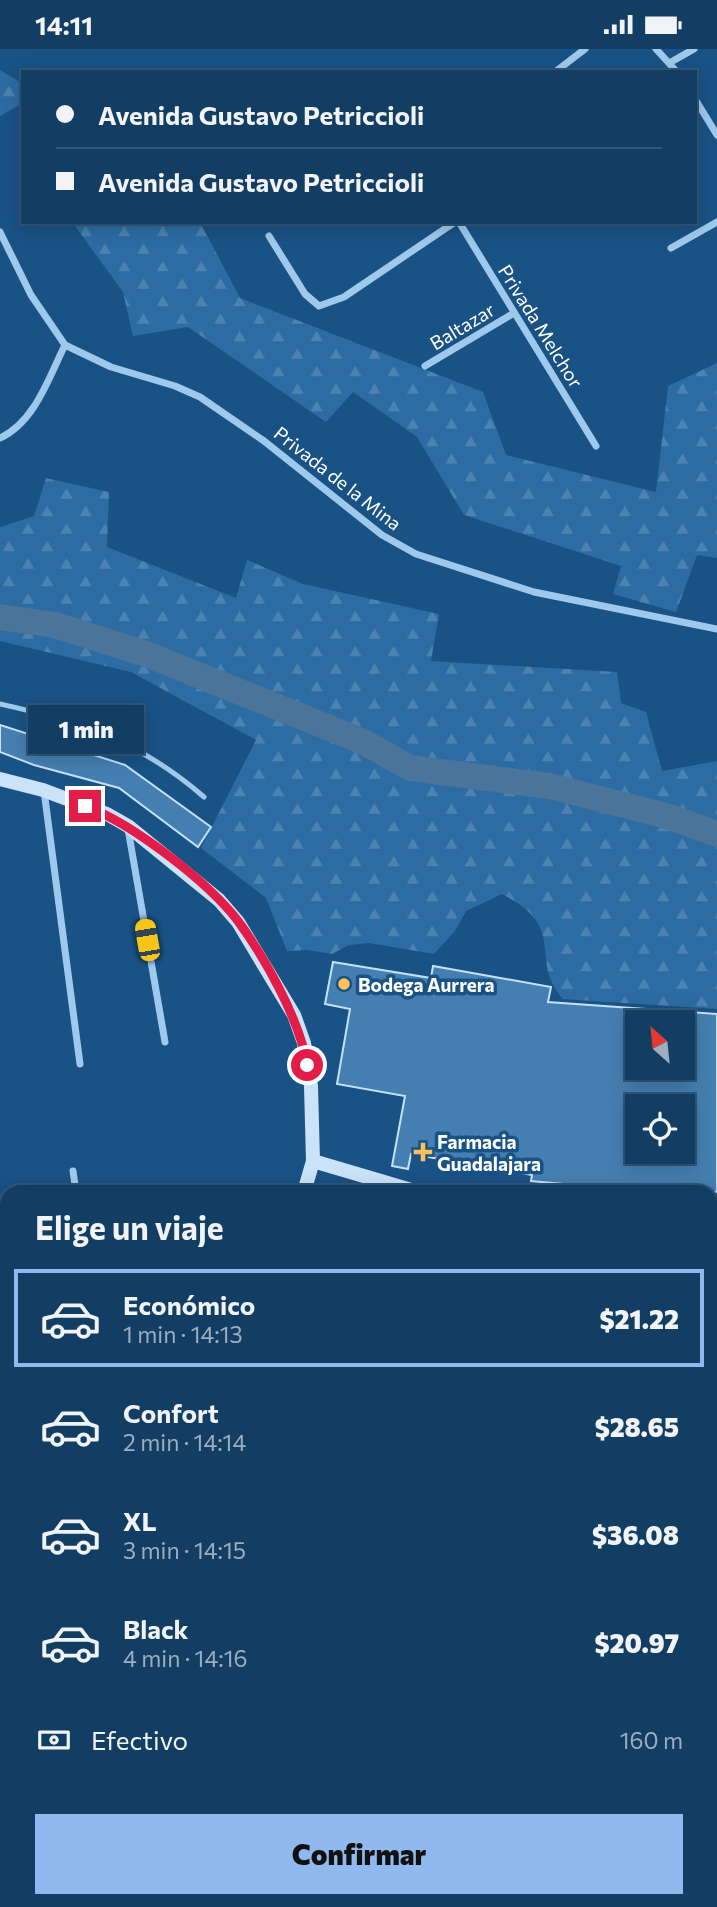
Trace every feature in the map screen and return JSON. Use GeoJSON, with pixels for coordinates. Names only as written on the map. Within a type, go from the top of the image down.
{"type":"FeatureCollection","features":[{"type":"Feature","properties":{"kind":"street"},"geometry":{"type":"LineString","coordinates":[[558,70],[584,49]]}},
{"type":"Feature","properties":{"kind":"street"},"geometry":{"type":"LineString","coordinates":[[656,49],[676,70]]}},
{"type":"Feature","properties":{"kind":"street"},"geometry":{"type":"LineString","coordinates":[[671,62],[694,49]]}},
{"type":"Feature","properties":{"kind":"street"},"geometry":{"type":"LineString","coordinates":[[697,102],[717,135]]}},
{"type":"Feature","properties":{"kind":"street"},"geometry":{"type":"LineString","coordinates":[[671,249],[717,222]]}},
{"type":"Feature","properties":{"kind":"street"},"geometry":{"type":"LineString","coordinates":[[269,236],[305,294],[319,306],[344,297],[454,224]]}},
{"type":"Feature","properties":{"kind":"street","name":"Privada Melchor"},"geometry":{"type":"LineString","coordinates":[[458,224],[596,446]]}},
{"type":"Feature","properties":{"kind":"street"},"geometry":{"type":"LineString","coordinates":[[0,232],[31,295],[65,345],[31,412],[10,433],[0,437]]}},
{"type":"Feature","properties":{"kind":"street","name":"Baltazar"},"geometry":{"type":"LineString","coordinates":[[425,366],[514,313]]}},
{"type":"Feature","properties":{"kind":"street","name":"Privada de la Mina"},"geometry":{"type":"LineString","coordinates":[[65,345],[111,367],[175,386],[201,397],[264,441],[382,535],[416,554],[534,592],[717,629]]}},
{"type":"Feature","properties":{"kind":"street"},"geometry":{"type":"LineString","coordinates":[[0,779],[43,790],[107,814],[128,826],[219,899],[239,922],[294,1015],[304,1044],[310,1086],[313,1161],[306,1185]]}},
{"type":"Feature","properties":{"kind":"street"},"geometry":{"type":"LineString","coordinates":[[43,790],[80,1064]]}},
{"type":"Feature","properties":{"kind":"street"},"geometry":{"type":"LineString","coordinates":[[128,826],[164,1042]]}},
{"type":"Feature","properties":{"kind":"street"},"geometry":{"type":"LineString","coordinates":[[313,1161],[394,1185]]}},
{"type":"Feature","properties":{"kind":"street"},"geometry":{"type":"LineString","coordinates":[[73,1171],[75,1185]]}},
{"type":"Feature","properties":{"kind":"lane"},"geometry":{"type":"LineString","coordinates":[[0,704],[45,714],[111,737],[171,769],[204,797]]}},
{"type":"Feature","properties":{"kind":"green space"},"geometry":{"type":"Polygon","coordinates":[[[0,70],[21,83],[21,104],[0,116],[0,70]]]}},
{"type":"Feature","properties":{"kind":"green space"},"geometry":{"type":"Polygon","coordinates":[[[73,224],[201,224],[240,298],[483,392],[506,455],[656,492],[668,386],[717,363],[717,558],[697,555],[676,612],[613,594],[621,566],[464,515],[417,437],[353,392],[326,422],[188,327],[133,336],[123,292],[73,224]]]}},
{"type":"Feature","properties":{"kind":"green space"},"geometry":{"type":"Polygon","coordinates":[[[46,478],[109,492],[107,547],[236,598],[247,560],[303,584],[439,614],[431,661],[617,672],[621,703],[646,712],[662,771],[717,761],[717,1009],[563,999],[548,970],[542,932],[535,919],[523,907],[502,894],[466,911],[455,931],[434,954],[369,943],[349,945],[332,954],[307,950],[287,951],[266,898],[201,848],[256,740],[131,672],[0,641],[0,527],[34,516],[46,478]]]}},
{"type":"Feature","properties":{"kind":"building"},"geometry":{"type":"Polygon","coordinates":[[[0,725],[125,765],[211,827],[198,847],[119,788],[34,765],[0,752],[0,725]]]}},
{"type":"Feature","properties":{"kind":"building"},"geometry":{"type":"Polygon","coordinates":[[[333,962],[431,978],[433,966],[551,987],[548,1002],[661,1010],[625,1010],[625,1080],[695,1080],[695,1012],[717,1014],[717,1185],[575,1185],[531,1181],[532,1175],[411,1154],[408,1169],[392,1166],[405,1096],[337,1084],[350,1009],[325,1004],[333,962]]]}},
{"type":"Feature","properties":{"kind":"waterway"},"geometry":{"type":"LineString","coordinates":[[0,617],[55,625],[146,654],[364,742],[410,768],[550,786],[670,817],[717,834]]}},
{"type":"Feature","properties":{"kind":"place","name":"Bodega Aurrera"},"geometry":{"type":"Point","coordinates":[344,984]}},
{"type":"Feature","properties":{"kind":"place","name":"Farmacia Guadalajara"},"geometry":{"type":"Point","coordinates":[423,1152]}},
{"type":"Feature","properties":{"kind":"route"},"geometry":{"type":"LineString","coordinates":[[85,806],[128,826],[219,899],[239,922],[294,1015],[304,1044],[307,1065]]}}]}
